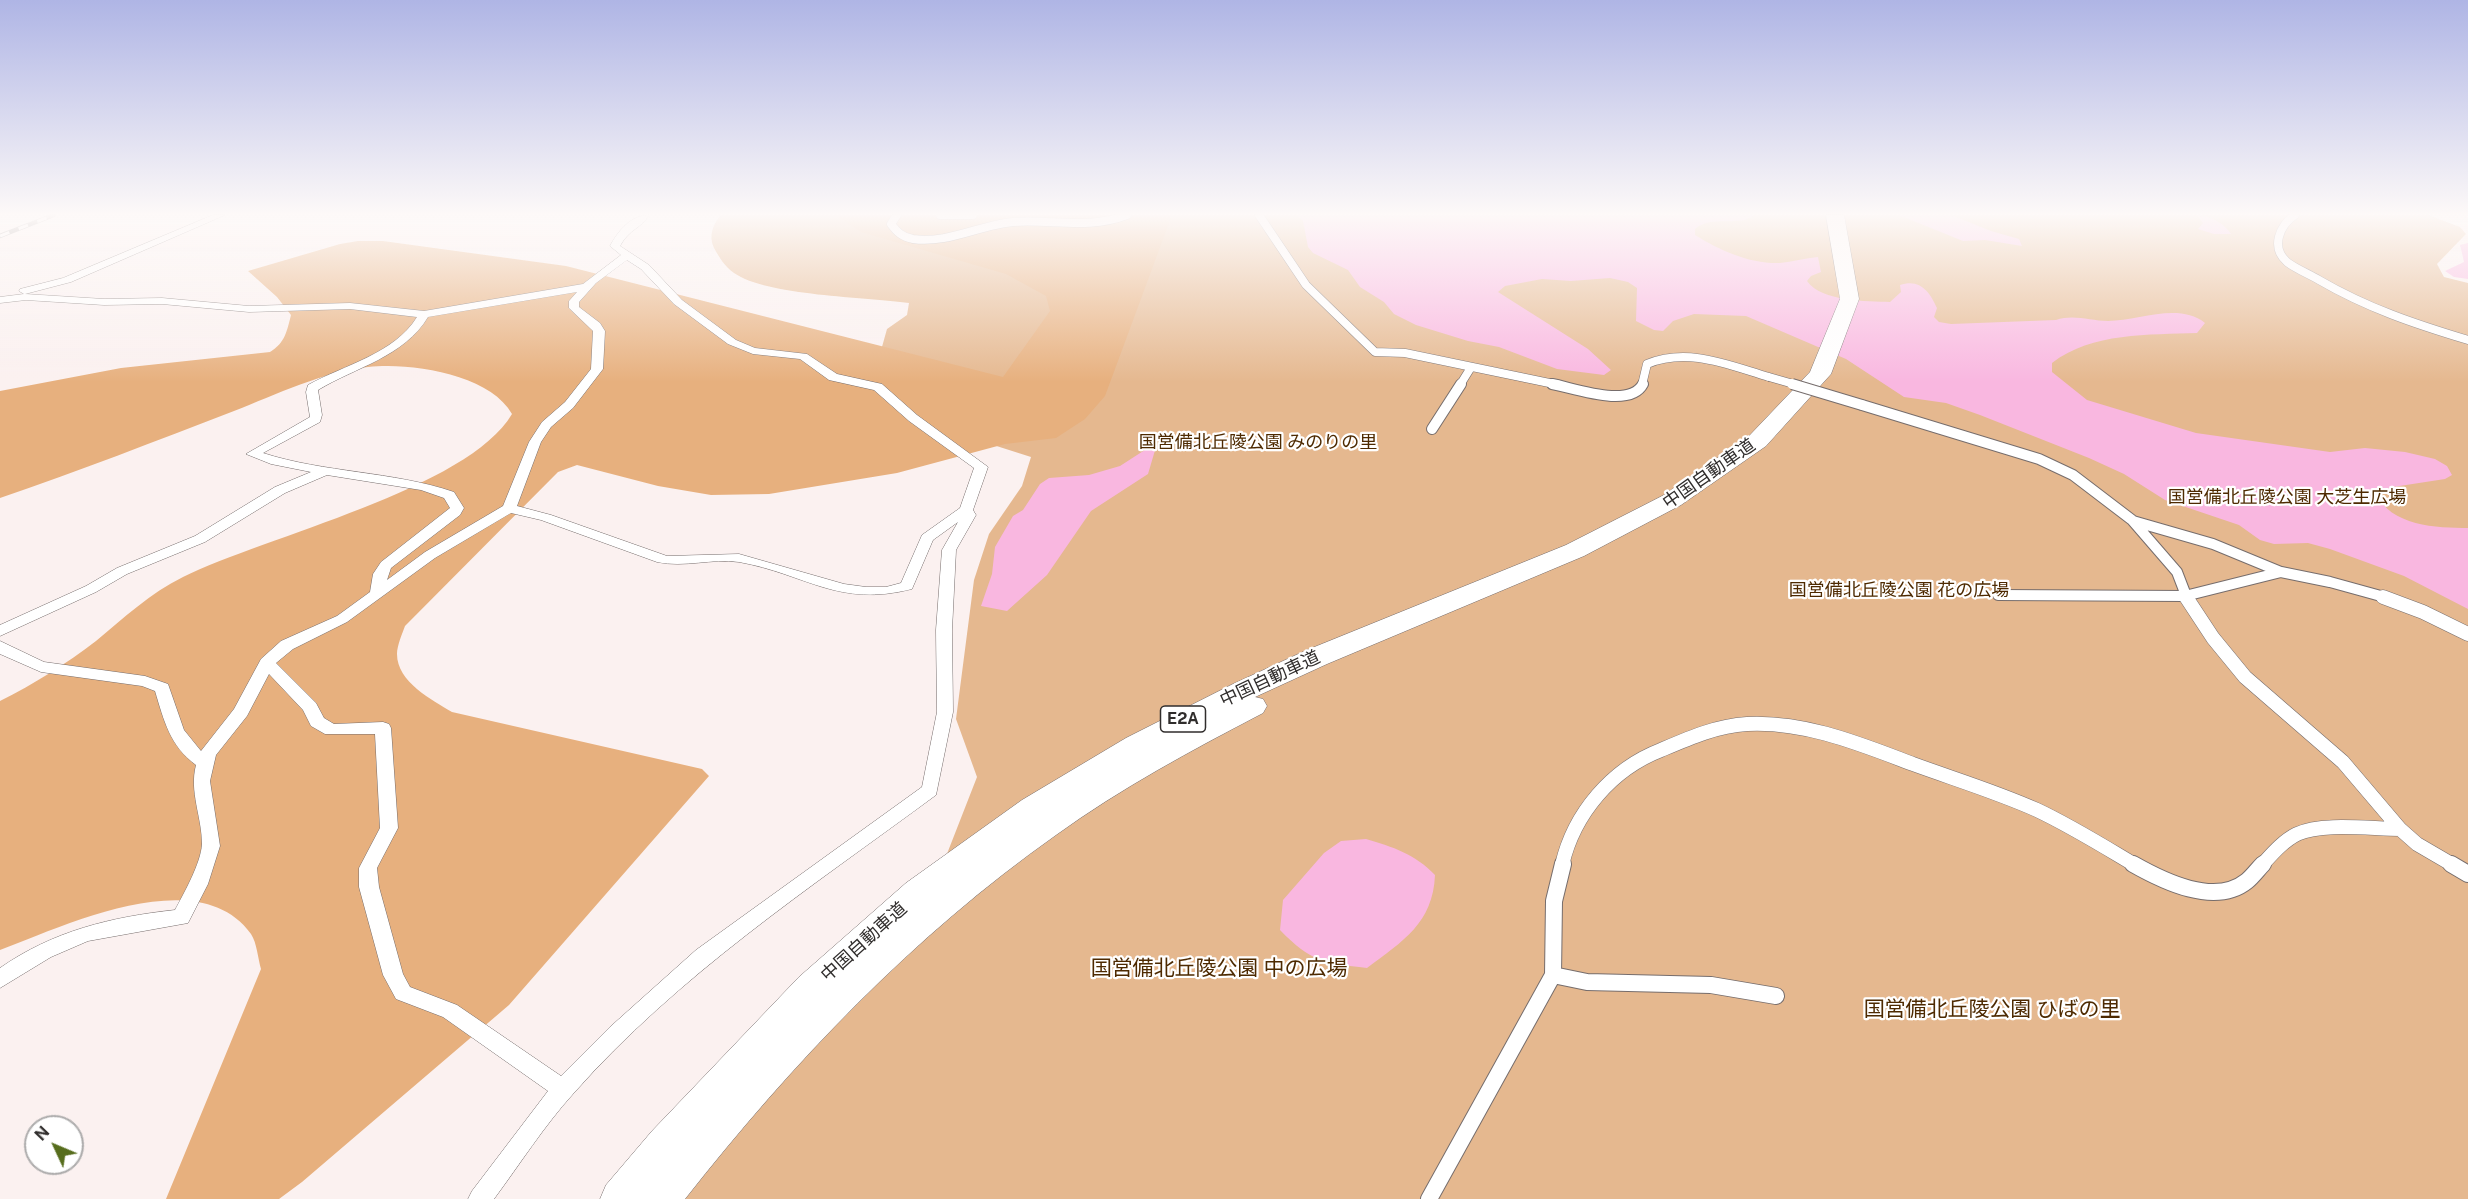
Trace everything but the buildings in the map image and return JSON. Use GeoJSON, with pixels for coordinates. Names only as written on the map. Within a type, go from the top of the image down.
{"type":"FeatureCollection","features":[{"type":"Feature","properties":{"kind":"highway","name":"中国自動車道"},"geometry":{"type":"LineString","coordinates":[[1852,271],[1863,319]]}},
{"type":"Feature","properties":{"kind":"highway","name":"中国自動車道"},"geometry":{"type":"LineString","coordinates":[[659,1199],[700,1147],[789,1048],[874,962],[962,887],[1045,825],[1132,771],[1263,700],[1579,564],[1681,514],[1723,488],[1790,433],[1812,411],[1835,365],[1838,338],[1859,296]]}},
{"type":"Feature","properties":{"kind":"highway","name":"中国自動車道"},"geometry":{"type":"LineString","coordinates":[[621,1199],[678,1130],[766,1033],[855,947],[945,871],[1030,810],[1125,751],[1250,686],[1553,560],[1664,506],[1738,457],[1770,430],[1835,365]]}},
{"type":"Feature","properties":{"kind":"street"},"geometry":{"type":"LineString","coordinates":[[0,298],[67,279],[86,271]]}},
{"type":"Feature","properties":{"kind":"street"},"geometry":{"type":"LineString","coordinates":[[0,979],[26,959],[73,936],[119,924],[181,917],[198,885],[211,846],[201,781],[208,753],[241,712],[267,663],[299,637],[342,619],[430,555],[508,508],[535,441],[546,425],[569,405],[597,369],[599,331],[596,325],[574,308],[574,301],[586,286],[606,271]]}},
{"type":"Feature","properties":{"kind":"street"},"geometry":{"type":"LineString","coordinates":[[508,508],[659,559],[738,557],[845,589],[871,593],[892,592],[908,586],[927,538],[966,510],[981,467],[913,418],[887,393],[868,384],[833,377],[803,356],[743,348],[678,302],[649,271]]}},
{"type":"Feature","properties":{"kind":"street"},"geometry":{"type":"LineString","coordinates":[[1297,271],[1306,285],[1375,352],[1405,353],[1470,369],[1615,397],[1627,396],[1642,387],[1647,364],[1666,357],[1699,358],[2039,459],[2073,475],[2101,494],[2132,520],[2177,572],[2185,596],[2213,638],[2245,677],[2343,762],[2400,829],[2424,849],[2468,874]]}},
{"type":"Feature","properties":{"kind":"street"},"geometry":{"type":"LineString","coordinates":[[2303,271],[2356,302],[2397,319],[2468,340]]}},
{"type":"Feature","properties":{"kind":"street"},"geometry":{"type":"LineString","coordinates":[[0,298],[26,297],[104,302],[162,301],[249,309],[350,306],[424,314],[586,286]]}},
{"type":"Feature","properties":{"kind":"street"},"geometry":{"type":"LineString","coordinates":[[377,594],[380,574],[386,565],[455,512],[455,502],[449,495],[439,490],[285,465],[252,454],[316,419],[316,411],[311,400],[312,388],[401,341],[418,328],[424,314]]}},
{"type":"Feature","properties":{"kind":"street"},"geometry":{"type":"LineString","coordinates":[[1432,429],[1470,369]]}},
{"type":"Feature","properties":{"kind":"street"},"geometry":{"type":"LineString","coordinates":[[0,632],[92,589],[122,571],[200,539],[280,490],[326,471]]}},
{"type":"Feature","properties":{"kind":"street"},"geometry":{"type":"LineString","coordinates":[[480,1199],[564,1088],[617,1033],[703,956],[930,790],[945,712],[944,630],[949,550],[969,515],[966,510]]}},
{"type":"Feature","properties":{"kind":"street"},"geometry":{"type":"LineString","coordinates":[[2132,520],[2222,547],[2281,572],[2370,591],[2423,612],[2468,634]]}},
{"type":"Feature","properties":{"kind":"street"},"geometry":{"type":"LineString","coordinates":[[1998,596],[2185,596],[2257,576],[2281,572]]}},
{"type":"Feature","properties":{"kind":"street"},"geometry":{"type":"LineString","coordinates":[[0,646],[2,650],[41,667],[145,681],[162,688],[171,715],[171,724],[188,753],[206,763]]}},
{"type":"Feature","properties":{"kind":"street"},"geometry":{"type":"LineString","coordinates":[[267,663],[310,707],[317,722],[331,730],[383,728],[389,828],[368,868],[369,887],[382,944],[393,975],[403,993],[450,1011],[548,1081],[564,1088]]}},
{"type":"Feature","properties":{"kind":"street"},"geometry":{"type":"LineString","coordinates":[[1429,1199],[1553,975],[1554,901],[1566,849],[1586,808],[1609,783],[1640,758],[1712,729],[1748,724],[1793,727],[1838,736],[2035,809],[2071,826],[2150,874],[2176,885],[2224,891],[2246,882],[2282,844],[2297,834],[2316,828],[2400,829]]}},
{"type":"Feature","properties":{"kind":"street"},"geometry":{"type":"LineString","coordinates":[[1553,975],[1587,982],[1711,985],[1776,996]]}},
{"type":"Feature","properties":{"kind":"green space"},"geometry":{"type":"Polygon","coordinates":[[[732,271],[2441,271],[2444,277],[2468,283],[2468,1199],[678,1199],[797,1057],[911,946],[977,777],[956,719],[974,580],[989,534],[1022,486],[1031,457],[962,435],[880,354],[887,329],[907,315],[909,303],[769,287],[749,281],[732,271]]]}},
{"type":"Feature","properties":{"kind":"shaded area"},"geometry":{"type":"Polygon","coordinates":[[[248,271],[586,271],[1003,377],[1050,311],[1046,296],[1006,274],[995,271],[1151,271],[1105,396],[1085,419],[1056,438],[1005,444],[897,473],[769,494],[711,495],[658,486],[577,465],[558,472],[405,626],[397,654],[403,673],[417,689],[452,712],[702,769],[709,776],[509,1005],[302,1182],[279,1199],[166,1199],[261,969],[255,942],[251,934],[228,913],[199,902],[165,901],[130,906],[94,915],[0,950],[0,701],[73,658],[148,598],[171,583],[219,561],[410,488],[454,465],[489,441],[512,414],[501,400],[486,389],[448,374],[405,367],[352,369],[300,384],[117,456],[0,498],[0,391],[121,368],[270,352],[282,341],[291,315],[277,297],[248,271]]]}},
{"type":"Feature","properties":{"kind":"shaded area"},"geometry":{"type":"Polygon","coordinates":[[[1349,271],[1821,271],[1807,281],[1823,293],[1846,299],[1890,302],[1901,292],[1900,285],[1913,283],[1919,285],[1927,292],[1937,308],[1934,317],[1939,322],[1951,324],[2063,318],[2108,321],[2171,313],[2195,317],[2205,323],[2197,333],[2141,335],[2103,340],[2068,353],[2052,363],[2052,372],[2087,400],[2196,433],[2330,452],[2365,448],[2405,452],[2435,459],[2447,466],[2452,475],[2445,479],[2393,487],[2376,493],[2383,504],[2403,519],[2429,526],[2468,528],[2468,609],[2404,576],[2330,549],[2308,543],[2274,544],[2260,540],[2239,525],[2165,500],[2124,474],[2089,458],[1980,415],[1946,403],[1904,397],[1846,359],[1746,316],[1694,314],[1673,321],[1663,331],[1654,330],[1636,321],[1637,288],[1628,282],[1610,278],[1571,281],[1542,279],[1505,286],[1498,292],[1588,349],[1611,370],[1604,375],[1557,369],[1499,347],[1468,341],[1416,325],[1394,314],[1384,302],[1360,287],[1349,271]]]}},
{"type":"Feature","properties":{"kind":"shaded area"},"geometry":{"type":"Polygon","coordinates":[[[2445,271],[2468,271],[2468,279],[2454,277],[2445,271]]]}},
{"type":"Feature","properties":{"kind":"shaded area"},"geometry":{"type":"Polygon","coordinates":[[[1151,446],[1156,447],[1148,474],[1091,511],[1047,575],[1007,611],[981,606],[992,574],[995,547],[1013,516],[1023,510],[1040,484],[1049,478],[1089,475],[1120,466],[1151,446]]]}},
{"type":"Feature","properties":{"kind":"shaded area"},"geometry":{"type":"Polygon","coordinates":[[[1366,839],[1411,856],[1435,875],[1429,906],[1414,929],[1393,949],[1367,968],[1319,959],[1301,949],[1280,930],[1283,900],[1324,853],[1341,841],[1366,839]]]}},
{"type":"Feature","properties":{"kind":"park label","name":"国営備北丘陵公園 みのりの里"},"geometry":{"type":"Point","coordinates":[1258,442]}},
{"type":"Feature","properties":{"kind":"park label","name":"国営備北丘陵公園 大芝生広場"},"geometry":{"type":"Point","coordinates":[2287,497]}},
{"type":"Feature","properties":{"kind":"park label","name":"国営備北丘陵公園 花の広場"},"geometry":{"type":"Point","coordinates":[1899,590]}},
{"type":"Feature","properties":{"kind":"park label","name":"国営備北丘陵公園 中の広場"},"geometry":{"type":"Point","coordinates":[1219,969]}},
{"type":"Feature","properties":{"kind":"park label","name":"国営備北丘陵公園 ひばの里"},"geometry":{"type":"Point","coordinates":[1992,1010]}}]}
